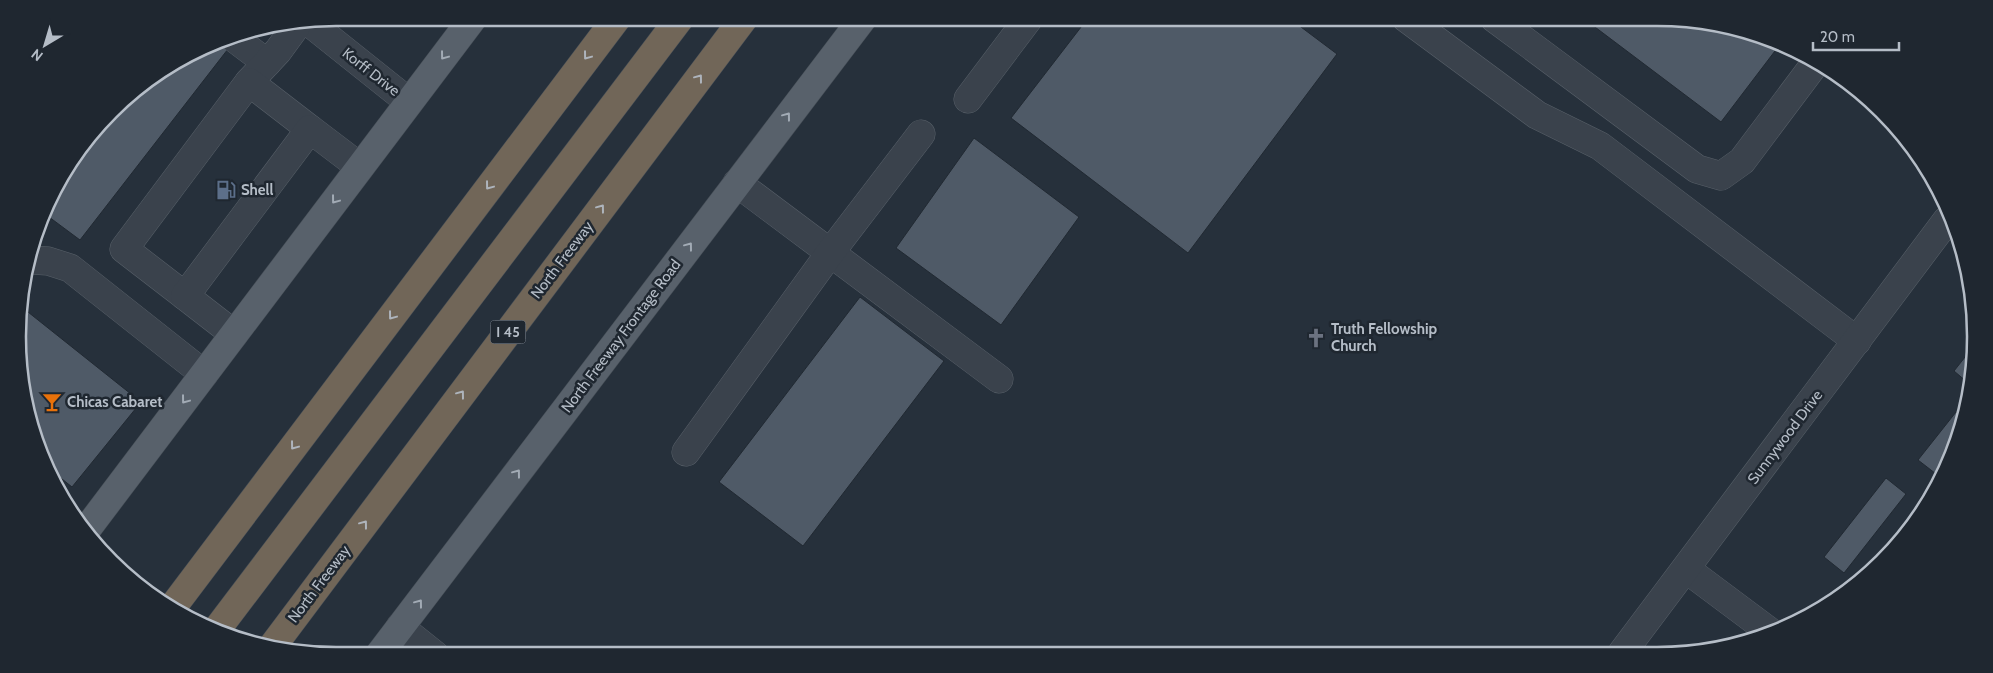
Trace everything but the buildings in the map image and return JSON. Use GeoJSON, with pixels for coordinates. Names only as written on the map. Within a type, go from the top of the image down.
{"type":"FeatureCollection","features":[{"type":"Feature","properties":{"kind":"highway"},"geometry":{"type":"LineString","coordinates":[[176,602],[610,26]]}},
{"type":"Feature","properties":{"kind":"highway"},"geometry":{"type":"LineString","coordinates":[[221,624],[674,26]]}},
{"type":"Feature","properties":{"kind":"highway","name":"North Freeway"},"geometry":{"type":"LineString","coordinates":[[276,641],[738,26]]}},
{"type":"Feature","properties":{"kind":"main road"},"geometry":{"type":"LineString","coordinates":[[90,525],[467,26]]}},
{"type":"Feature","properties":{"kind":"main road","name":"North Freeway Frontage Road"},"geometry":{"type":"LineString","coordinates":[[385,647],[857,26]]}},
{"type":"Feature","properties":{"kind":"street"},"geometry":{"type":"LineString","coordinates":[[968,99],[1023,26]]}},
{"type":"Feature","properties":{"kind":"street"},"geometry":{"type":"LineString","coordinates":[[1417,26],[1537,115],[1600,146],[1856,341]]}},
{"type":"Feature","properties":{"kind":"street"},"geometry":{"type":"LineString","coordinates":[[1505,26],[1697,168],[1721,176],[1742,162],[1812,68]]}},
{"type":"Feature","properties":{"kind":"street","name":"Korff Drive"},"geometry":{"type":"LineString","coordinates":[[315,27],[409,102]]}},
{"type":"Feature","properties":{"kind":"street"},"geometry":{"type":"LineString","coordinates":[[234,334],[124,249],[293,29]]}},
{"type":"Feature","properties":{"kind":"street"},"geometry":{"type":"LineString","coordinates":[[237,43],[258,73],[310,129],[360,167]]}},
{"type":"Feature","properties":{"kind":"street"},"geometry":{"type":"LineString","coordinates":[[185,296],[310,129]]}},
{"type":"Feature","properties":{"kind":"street"},"geometry":{"type":"LineString","coordinates":[[686,452],[830,253],[921,134]]}},
{"type":"Feature","properties":{"kind":"street"},"geometry":{"type":"LineString","coordinates":[[737,183],[999,379]]}},
{"type":"Feature","properties":{"kind":"street","name":"Sunnywood Drive"},"geometry":{"type":"LineString","coordinates":[[1627,647],[1945,223]]}},
{"type":"Feature","properties":{"kind":"street"},"geometry":{"type":"LineString","coordinates":[[36,260],[48,260],[70,268],[204,374]]}},
{"type":"Feature","properties":{"kind":"street"},"geometry":{"type":"LineString","coordinates":[[1686,569],[1764,627]]}},
{"type":"Feature","properties":{"kind":"street"},"geometry":{"type":"LineString","coordinates":[[400,627],[425,647]]}},
{"type":"Feature","properties":{"kind":"place","name":"Shell"},"geometry":{"type":"Point","coordinates":[226,190]}},
{"type":"Feature","properties":{"kind":"place","name":"Truth Fellowship Church"},"geometry":{"type":"Point","coordinates":[1316,338]}},
{"type":"Feature","properties":{"kind":"place","name":"Chicas Cabaret"},"geometry":{"type":"Point","coordinates":[52,402]}}]}
